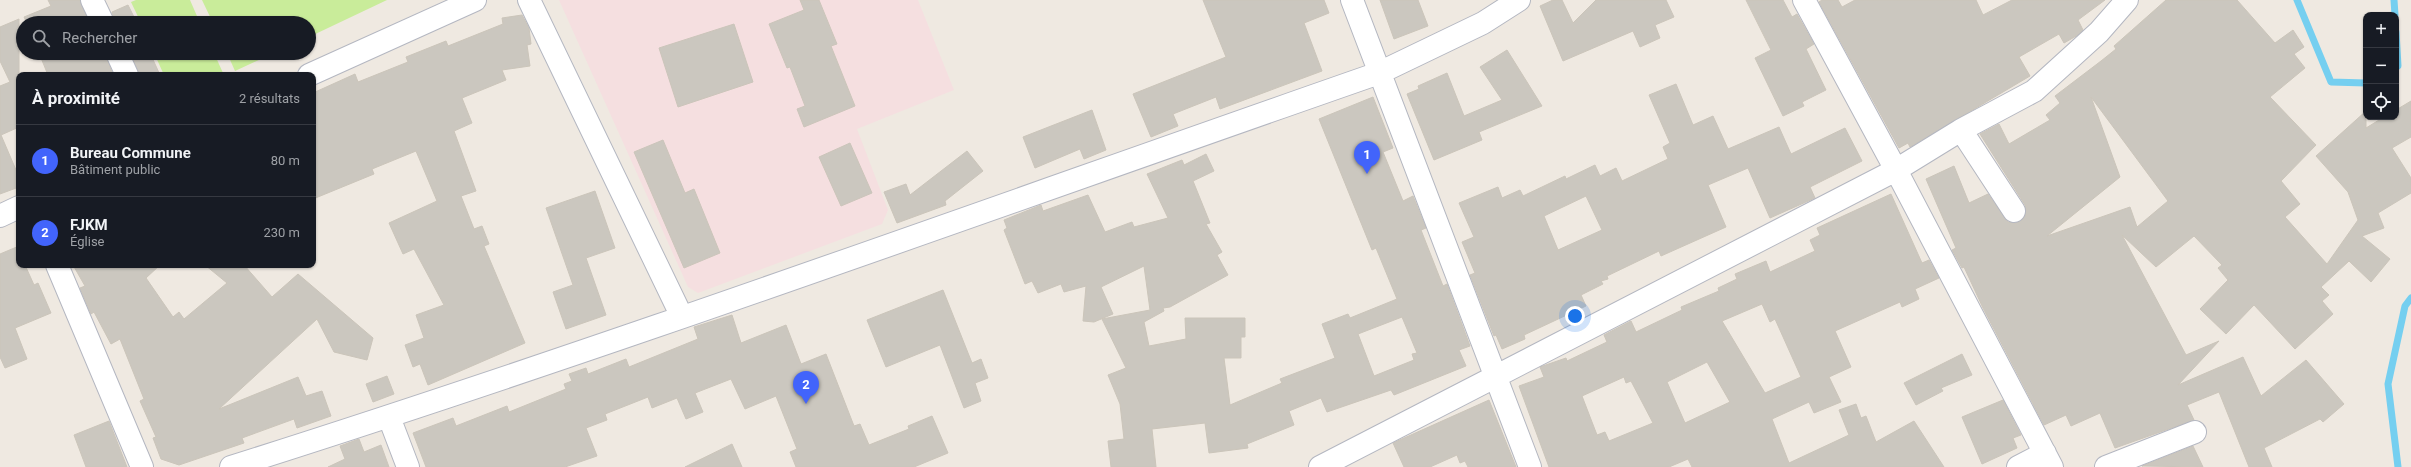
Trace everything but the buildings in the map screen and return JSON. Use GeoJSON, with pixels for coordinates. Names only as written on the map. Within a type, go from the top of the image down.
{"type":"FeatureCollection","features":[{"type":"Feature","properties":{"kind":"street"},"geometry":{"type":"LineString","coordinates":[[92,0],[100,16]]}},
{"type":"Feature","properties":{"kind":"street"},"geometry":{"type":"LineString","coordinates":[[316,72],[475,0]]}},
{"type":"Feature","properties":{"kind":"street"},"geometry":{"type":"LineString","coordinates":[[529,0],[682,317]]}},
{"type":"Feature","properties":{"kind":"street"},"geometry":{"type":"LineString","coordinates":[[1352,0],[1530,467]]}},
{"type":"Feature","properties":{"kind":"street"},"geometry":{"type":"LineString","coordinates":[[231,467],[389,417],[682,317],[1379,73],[1483,23],[1519,0]]}},
{"type":"Feature","properties":{"kind":"street"},"geometry":{"type":"LineString","coordinates":[[1804,0],[1896,170],[2048,460],[2018,467]]}},
{"type":"Feature","properties":{"kind":"street"},"geometry":{"type":"LineString","coordinates":[[1320,467],[1896,170],[1961,130],[2034,91],[2098,32],[2127,0]]}},
{"type":"Feature","properties":{"kind":"street"},"geometry":{"type":"LineString","coordinates":[[120,60],[126,72]]}},
{"type":"Feature","properties":{"kind":"street"},"geometry":{"type":"LineString","coordinates":[[1961,130],[2014,211]]}},
{"type":"Feature","properties":{"kind":"street"},"geometry":{"type":"LineString","coordinates":[[0,216],[16,208]]}},
{"type":"Feature","properties":{"kind":"street"},"geometry":{"type":"LineString","coordinates":[[59,268],[142,467]]}},
{"type":"Feature","properties":{"kind":"street"},"geometry":{"type":"LineString","coordinates":[[389,417],[408,467]]}},
{"type":"Feature","properties":{"kind":"street"},"geometry":{"type":"LineString","coordinates":[[2106,467],[2195,432]]}},
{"type":"Feature","properties":{"kind":"shaded area"},"geometry":{"type":"Polygon","coordinates":[[[559,0],[918,0],[954,90],[857,129],[888,210],[882,224],[698,293],[688,287],[559,0]]]}},
{"type":"Feature","properties":{"kind":"green space"},"geometry":{"type":"Polygon","coordinates":[[[136,0],[190,0],[197,16],[138,16],[131,2],[136,0]]]}},
{"type":"Feature","properties":{"kind":"green space"},"geometry":{"type":"Polygon","coordinates":[[[202,0],[387,0],[316,34],[316,16],[210,16],[202,0]]]}},
{"type":"Feature","properties":{"kind":"green space"},"geometry":{"type":"Polygon","coordinates":[[[157,60],[217,60],[223,72],[163,72],[157,60]]]}},
{"type":"Feature","properties":{"kind":"green space"},"geometry":{"type":"Polygon","coordinates":[[[230,60],[259,60],[235,71],[230,60]]]}},
{"type":"Feature","properties":{"kind":"waterway"},"geometry":{"type":"LineString","coordinates":[[2297,0],[2331,82],[2363,83]]}},
{"type":"Feature","properties":{"kind":"waterway"},"geometry":{"type":"LineString","coordinates":[[2394,0],[2395,12]]}},
{"type":"Feature","properties":{"kind":"waterway"},"geometry":{"type":"LineString","coordinates":[[2398,467],[2388,384],[2405,306],[2411,298]]}},
{"type":"Feature","properties":{"kind":"place","name":"Bureau Commune"},"geometry":{"type":"Point","coordinates":[1367,174]}},
{"type":"Feature","properties":{"kind":"place","name":"FJKM"},"geometry":{"type":"Point","coordinates":[806,404]}}]}
